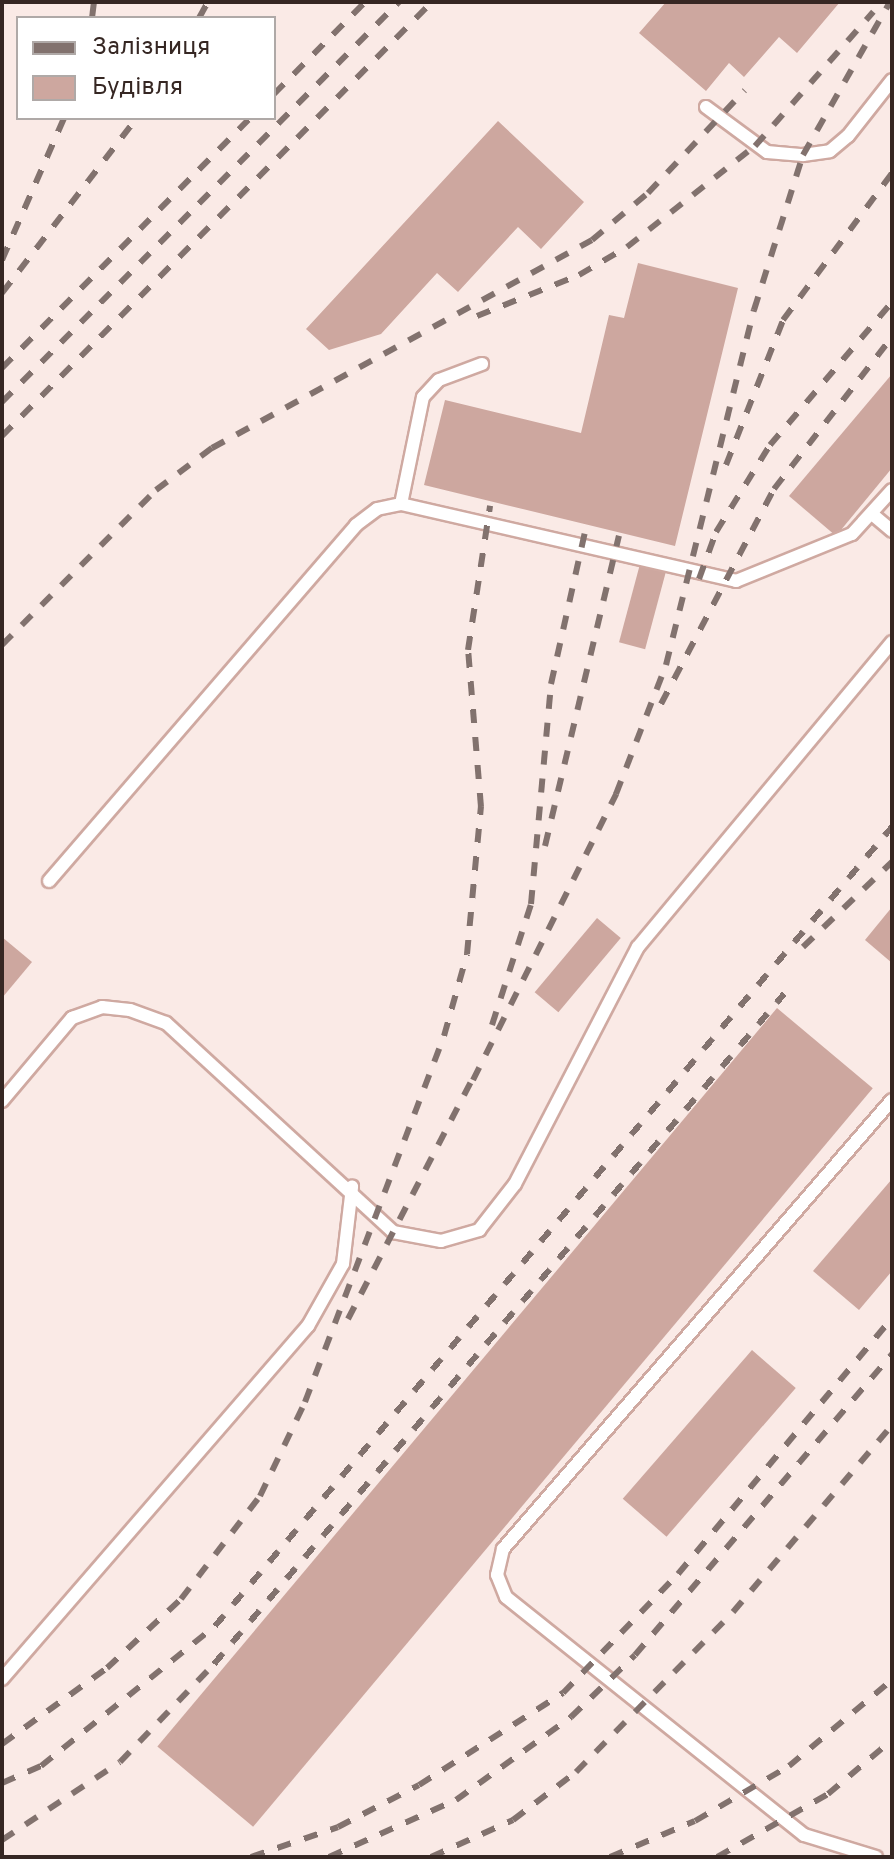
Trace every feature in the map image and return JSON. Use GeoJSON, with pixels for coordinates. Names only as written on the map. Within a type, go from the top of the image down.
{"type":"FeatureCollection","features":[{"type":"Feature","properties":{"kind":"lane"},"geometry":{"type":"LineString","coordinates":[[706,107],[767,152],[803,155],[830,151],[848,136],[892,80]]}},
{"type":"Feature","properties":{"kind":"lane"},"geometry":{"type":"LineString","coordinates":[[401,504],[423,397],[439,380],[482,364]]}},
{"type":"Feature","properties":{"kind":"lane"},"geometry":{"type":"LineString","coordinates":[[49,881],[356,525],[401,504],[736,581],[852,534],[892,490]]}},
{"type":"Feature","properties":{"kind":"lane"},"geometry":{"type":"LineString","coordinates":[[872,514],[892,531]]}},
{"type":"Feature","properties":{"kind":"lane"},"geometry":{"type":"LineString","coordinates":[[2,1101],[72,1018],[102,1007],[130,1010],[166,1023],[352,1187],[376,1219],[420,1241],[479,1230],[515,1184],[638,947],[892,642]]}},
{"type":"Feature","properties":{"kind":"lane"},"geometry":{"type":"LineString","coordinates":[[876,1857],[804,1835],[506,1597],[497,1575],[503,1549],[892,1100]]}},
{"type":"Feature","properties":{"kind":"lane"},"geometry":{"type":"LineString","coordinates":[[2,1679],[308,1326],[343,1264],[352,1187]]}},
{"type":"Feature","properties":{"kind":"building"},"geometry":{"type":"Polygon","coordinates":[[[666,2],[840,2],[797,53],[779,37],[744,77],[729,63],[706,91],[639,33],[666,2]]]}},
{"type":"Feature","properties":{"kind":"building"},"geometry":{"type":"Polygon","coordinates":[[[498,121],[584,202],[541,249],[518,227],[458,292],[437,273],[381,334],[329,350],[306,329],[498,121]]]}},
{"type":"Feature","properties":{"kind":"building"},"geometry":{"type":"Polygon","coordinates":[[[638,263],[738,288],[675,546],[424,485],[445,400],[581,433],[609,315],[624,318],[638,263]]]}},
{"type":"Feature","properties":{"kind":"building"},"geometry":{"type":"Polygon","coordinates":[[[892,374],[892,468],[836,536],[789,496],[892,374]]]}},
{"type":"Feature","properties":{"kind":"building"},"geometry":{"type":"Polygon","coordinates":[[[640,564],[666,571],[645,649],[619,642],[640,564]]]}},
{"type":"Feature","properties":{"kind":"building"},"geometry":{"type":"Polygon","coordinates":[[[892,907],[892,963],[865,940],[892,907]]]}},
{"type":"Feature","properties":{"kind":"building"},"geometry":{"type":"Polygon","coordinates":[[[597,918],[621,938],[558,1012],[535,992],[597,918]]]}},
{"type":"Feature","properties":{"kind":"building"},"geometry":{"type":"Polygon","coordinates":[[[2,937],[32,962],[2,998],[2,937]]]}},
{"type":"Feature","properties":{"kind":"building"},"geometry":{"type":"Polygon","coordinates":[[[777,1008],[873,1088],[253,1827],[157,1746],[777,1008]]]}},
{"type":"Feature","properties":{"kind":"building"},"geometry":{"type":"Polygon","coordinates":[[[892,1179],[892,1271],[859,1310],[813,1271],[892,1179]]]}},
{"type":"Feature","properties":{"kind":"building"},"geometry":{"type":"Polygon","coordinates":[[[752,1350],[796,1388],[667,1537],[623,1499],[752,1350]]]}},
{"type":"Feature","properties":{"kind":"railway"},"geometry":{"type":"LineString","coordinates":[[92,16],[94,2]]}},
{"type":"Feature","properties":{"kind":"railway"},"geometry":{"type":"LineString","coordinates":[[200,16],[208,2]]}},
{"type":"Feature","properties":{"kind":"railway"},"geometry":{"type":"LineString","coordinates":[[276,92],[365,2]]}},
{"type":"Feature","properties":{"kind":"railway"},"geometry":{"type":"LineString","coordinates":[[2,402],[399,2]]}},
{"type":"Feature","properties":{"kind":"railway"},"geometry":{"type":"LineString","coordinates":[[2,436],[432,2]]}},
{"type":"Feature","properties":{"kind":"railway"},"geometry":{"type":"LineString","coordinates":[[473,1080],[616,794],[666,665],[754,310],[803,155],[890,2]]}},
{"type":"Feature","properties":{"kind":"railway"},"geometry":{"type":"LineString","coordinates":[[477,316],[579,275],[627,247],[755,146],[873,12]]}},
{"type":"Feature","properties":{"kind":"railway"},"geometry":{"type":"LineString","coordinates":[[2,645],[156,490],[212,448],[592,240],[648,193],[745,90]]}},
{"type":"Feature","properties":{"kind":"railway"},"geometry":{"type":"LineString","coordinates":[[2,260],[63,120]]}},
{"type":"Feature","properties":{"kind":"railway"},"geometry":{"type":"LineString","coordinates":[[2,293],[135,120]]}},
{"type":"Feature","properties":{"kind":"railway"},"geometry":{"type":"LineString","coordinates":[[2,368],[248,120]]}},
{"type":"Feature","properties":{"kind":"railway"},"geometry":{"type":"LineString","coordinates":[[726,465],[783,320],[892,173]]}},
{"type":"Feature","properties":{"kind":"railway"},"geometry":{"type":"LineString","coordinates":[[699,579],[716,532],[770,445],[892,302]]}},
{"type":"Feature","properties":{"kind":"railway"},"geometry":{"type":"LineString","coordinates":[[661,704],[774,489],[892,337]]}},
{"type":"Feature","properties":{"kind":"railway"},"geometry":{"type":"LineString","coordinates":[[2,1744],[107,1668],[181,1599],[260,1496],[305,1402],[444,1036],[467,954],[481,807],[468,650],[490,506]]}},
{"type":"Feature","properties":{"kind":"railway"},"geometry":{"type":"LineString","coordinates":[[492,1025],[531,904],[551,684],[586,528]]}},
{"type":"Feature","properties":{"kind":"railway"},"geometry":{"type":"LineString","coordinates":[[545,846],[619,536]]}},
{"type":"Feature","properties":{"kind":"railway"},"geometry":{"type":"LineString","coordinates":[[2,1783],[41,1766],[215,1626],[892,827]]}},
{"type":"Feature","properties":{"kind":"railway"},"geometry":{"type":"LineString","coordinates":[[803,947],[892,862]]}},
{"type":"Feature","properties":{"kind":"railway"},"geometry":{"type":"LineString","coordinates":[[2,1840],[120,1762],[214,1664],[784,994]]}},
{"type":"Feature","properties":{"kind":"railway"},"geometry":{"type":"LineString","coordinates":[[348,1319],[477,1070]]}},
{"type":"Feature","properties":{"kind":"railway"},"geometry":{"type":"LineString","coordinates":[[251,1857],[338,1827],[419,1785],[563,1693],[678,1574],[892,1318]]}},
{"type":"Feature","properties":{"kind":"railway"},"geometry":{"type":"LineString","coordinates":[[329,1857],[456,1800],[571,1717],[635,1655],[892,1354]]}},
{"type":"Feature","properties":{"kind":"railway"},"geometry":{"type":"LineString","coordinates":[[431,1857],[513,1820],[576,1772],[733,1612],[892,1425]]}},
{"type":"Feature","properties":{"kind":"railway"},"geometry":{"type":"LineString","coordinates":[[610,1857],[695,1821],[789,1766],[892,1680]]}},
{"type":"Feature","properties":{"kind":"railway"},"geometry":{"type":"LineString","coordinates":[[717,1857],[828,1794],[892,1740]]}}]}
